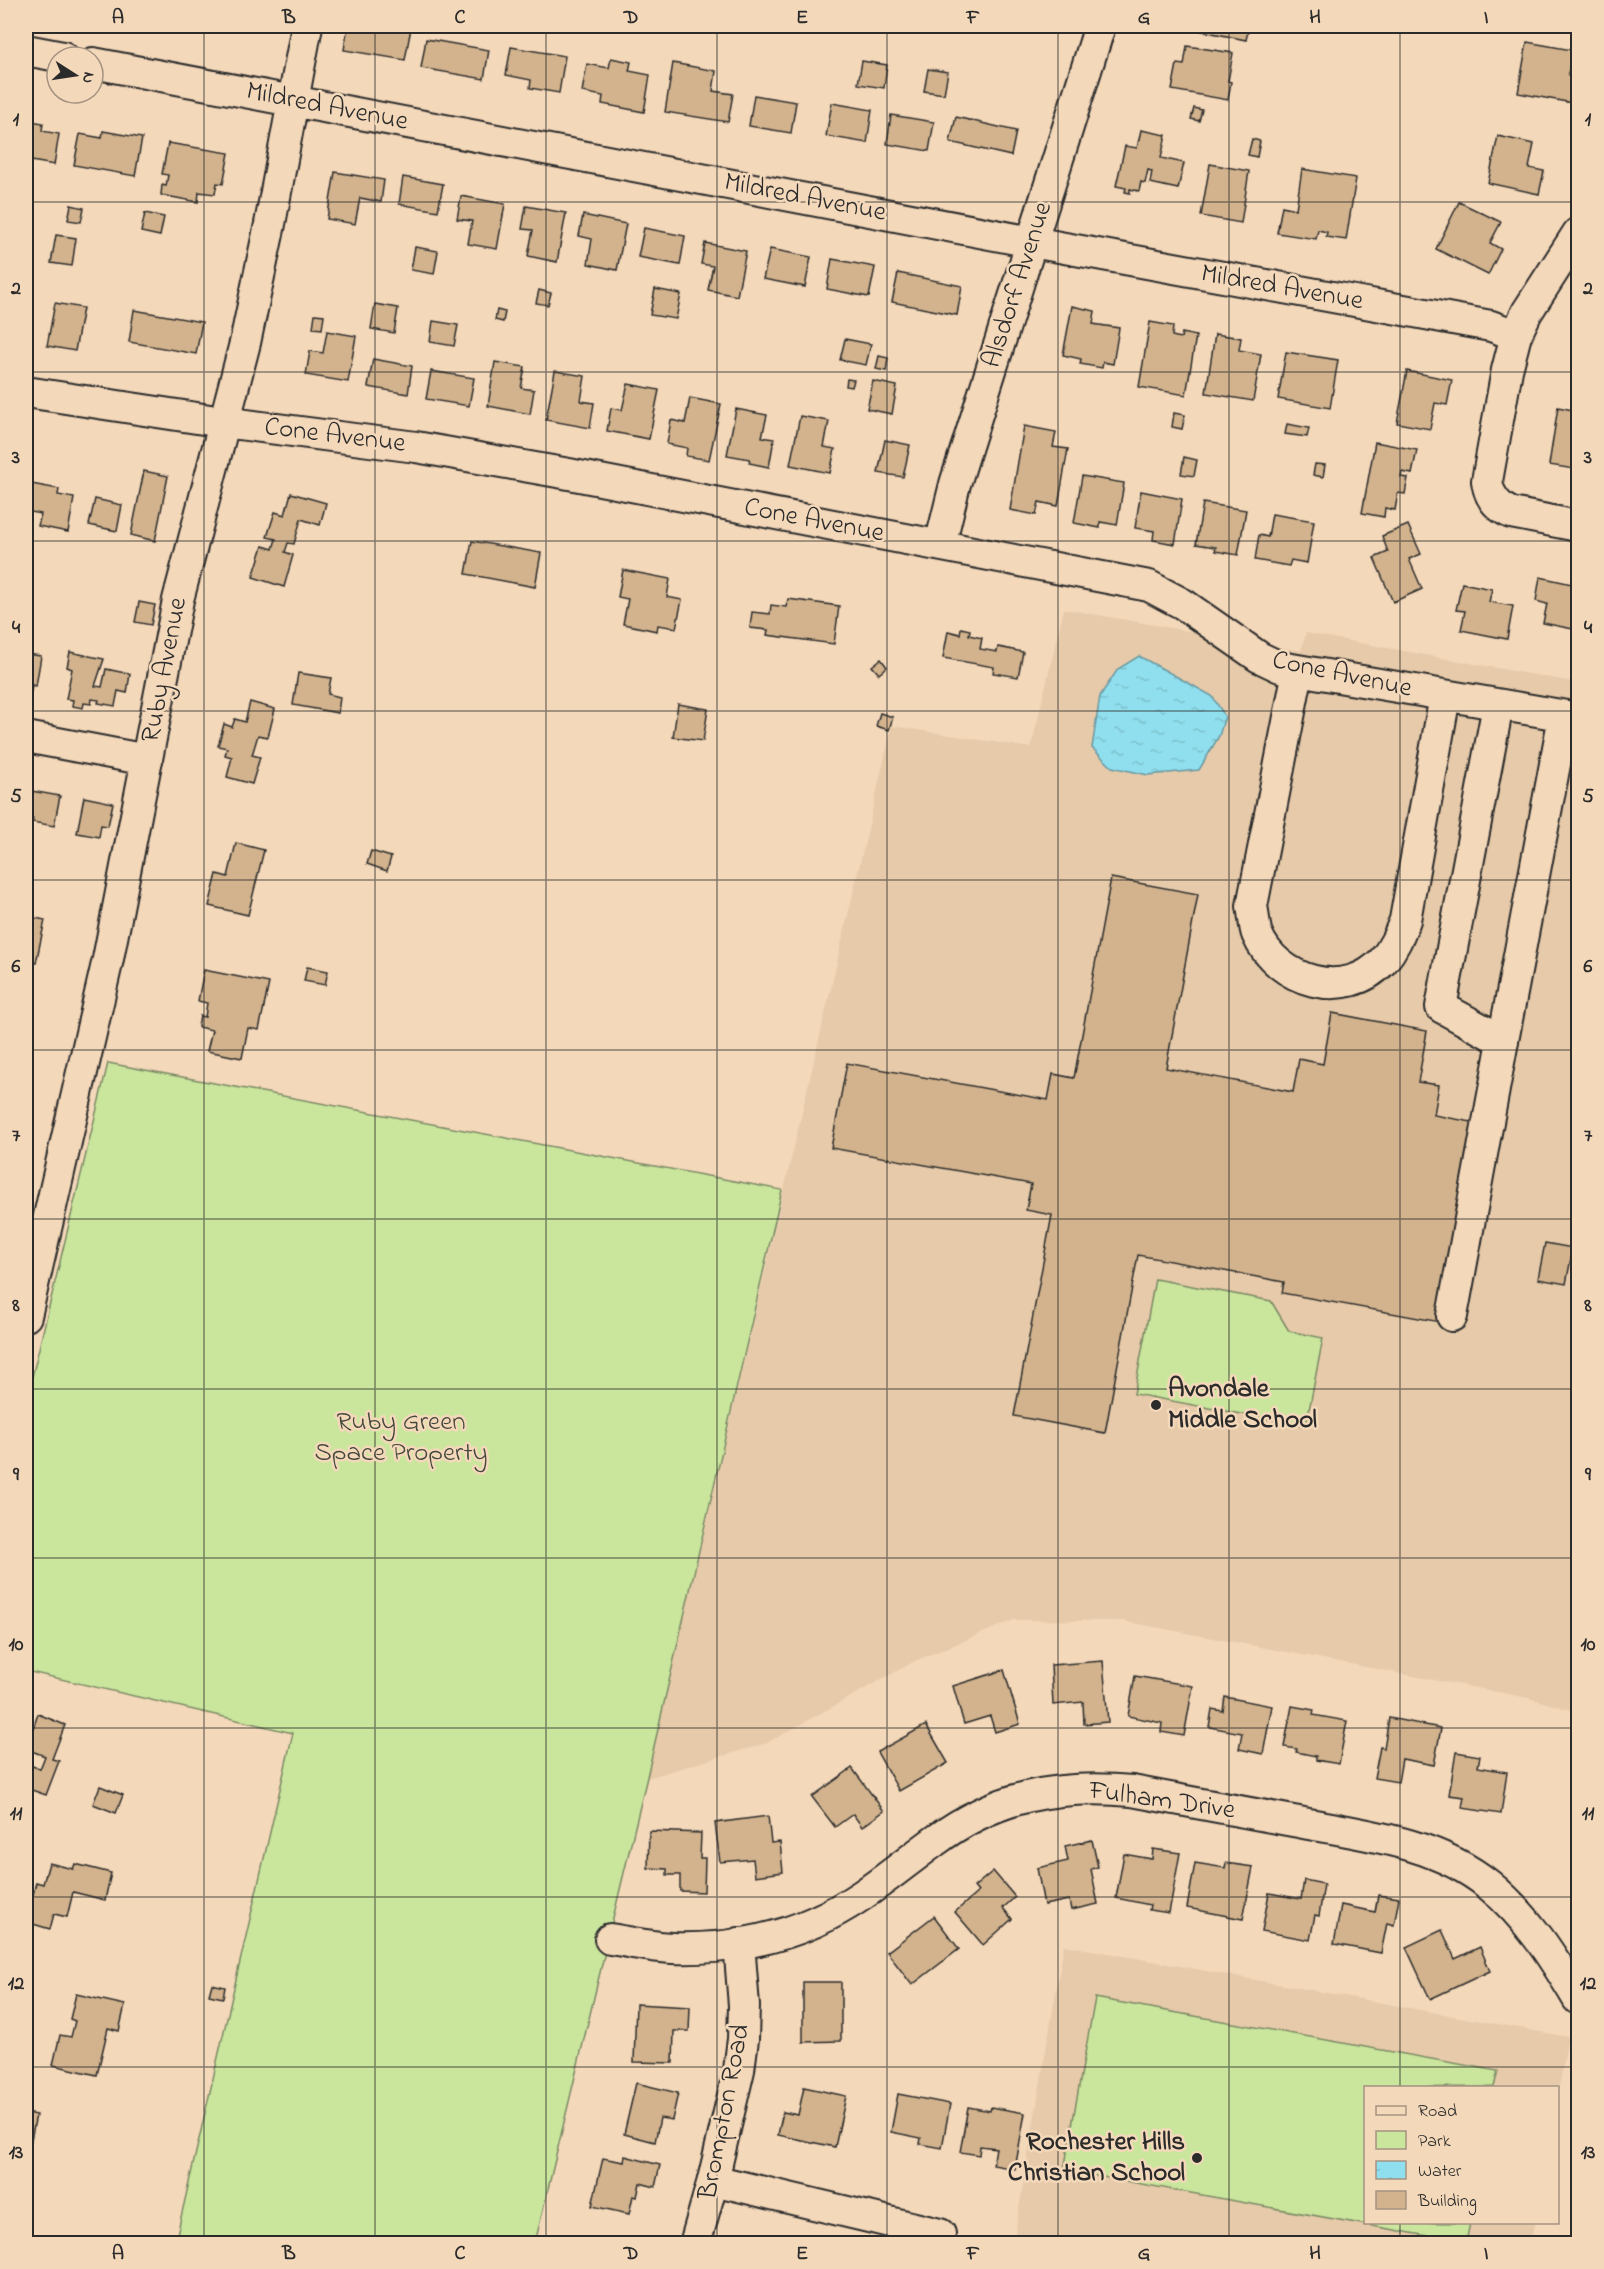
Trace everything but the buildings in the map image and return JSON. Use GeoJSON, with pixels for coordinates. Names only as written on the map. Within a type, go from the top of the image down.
{"type":"FeatureCollection","features":[{"type":"Feature","properties":{"kind":"street","name":"Ruby Avenue"},"geometry":{"type":"LineString","coordinates":[[26,1316],[108,959],[178,600],[245,343],[307,26]]}},
{"type":"Feature","properties":{"kind":"street","name":"Alsdorf Avenue"},"geometry":{"type":"LineString","coordinates":[[940,545],[955,484],[1100,26]]}},
{"type":"Feature","properties":{"kind":"street"},"geometry":{"type":"LineString","coordinates":[[26,50],[45,54]]}},
{"type":"Feature","properties":{"kind":"street","name":"Mildred Avenue"},"geometry":{"type":"LineString","coordinates":[[105,65],[1032,242],[1491,326],[1516,335]]}},
{"type":"Feature","properties":{"kind":"street"},"geometry":{"type":"LineString","coordinates":[[1578,233],[1527,312],[1516,335],[1487,481],[1489,492],[1502,509],[1511,513],[1578,526]]}},
{"type":"Feature","properties":{"kind":"street","name":"Cone Avenue"},"geometry":{"type":"LineString","coordinates":[[26,392],[223,422],[426,448],[1149,586],[1183,604],[1270,663],[1298,671],[1571,717]]}},
{"type":"Feature","properties":{"kind":"street"},"geometry":{"type":"LineString","coordinates":[[1298,671],[1252,906],[1257,933],[1270,956],[1290,973],[1314,982],[1339,983],[1362,976],[1382,962],[1397,943],[1405,920],[1445,696]]}},
{"type":"Feature","properties":{"kind":"street"},"geometry":{"type":"LineString","coordinates":[[1498,705],[1441,1007],[1503,1041]]}},
{"type":"Feature","properties":{"kind":"street"},"geometry":{"type":"LineString","coordinates":[[1452,1316],[1503,1041],[1571,717]]}},
{"type":"Feature","properties":{"kind":"street"},"geometry":{"type":"LineString","coordinates":[[26,737],[147,760]]}},
{"type":"Feature","properties":{"kind":"street","name":"Fulham Drive"},"geometry":{"type":"LineString","coordinates":[[610,1939],[674,1948],[739,1943],[793,1930],[839,1910],[880,1884],[935,1841],[983,1811],[1040,1793],[1099,1788],[1132,1791],[1394,1841],[1445,1858],[1489,1884],[1521,1915],[1543,1942],[1578,1999]]}},
{"type":"Feature","properties":{"kind":"street","name":"Brompton Road"},"geometry":{"type":"LineString","coordinates":[[695,2244],[713,2180],[739,2070],[744,2038],[739,1943]]}},
{"type":"Feature","properties":{"kind":"street"},"geometry":{"type":"LineString","coordinates":[[713,2180],[940,2234]]}},
{"type":"Feature","properties":{"kind":"shaded area","name":"Avondale Middle School"},"geometry":{"type":"Polygon","coordinates":[[[1064,609],[1301,651],[1306,633],[1578,683],[1578,1712],[1529,1698],[1123,1621],[1014,1620],[915,1661],[767,1743],[647,1778],[892,726],[1031,748],[1064,609]]]}},
{"type":"Feature","properties":{"kind":"shaded area","name":"Rochester Hills Christian School"},"geometry":{"type":"Polygon","coordinates":[[[1064,1945],[1568,2037],[1559,2087],[1364,2086],[1364,2224],[1534,2224],[1531,2243],[1013,2244],[1064,1945]]]}},
{"type":"Feature","properties":{"kind":"green space","name":"Ruby Green Space Property"},"geometry":{"type":"Polygon","coordinates":[[[108,1063],[782,1190],[647,1777],[535,2243],[175,2243],[293,1733],[26,1671],[26,1402],[108,1063]]]}},
{"type":"Feature","properties":{"kind":"green space"},"geometry":{"type":"Polygon","coordinates":[[[1578,1189],[1578,1239],[1571,1238],[1578,1189]]]}},
{"type":"Feature","properties":{"kind":"green space"},"geometry":{"type":"Polygon","coordinates":[[[1155,1279],[1271,1301],[1289,1331],[1323,1338],[1306,1426],[1134,1394],[1155,1279]]]}},
{"type":"Feature","properties":{"kind":"green space"},"geometry":{"type":"Polygon","coordinates":[[[1095,1998],[1498,2071],[1494,2086],[1364,2086],[1364,2224],[1470,2224],[1466,2243],[1064,2170],[1095,1998]]]}},
{"type":"Feature","properties":{"kind":"water"},"geometry":{"type":"Polygon","coordinates":[[[1139,656],[1212,696],[1225,716],[1219,736],[1199,770],[1148,775],[1112,767],[1092,748],[1100,696],[1118,669],[1139,656]]]}},
{"type":"Feature","properties":{"kind":"place","name":"Avondale Middle School"},"geometry":{"type":"Point","coordinates":[1156,1405]}},
{"type":"Feature","properties":{"kind":"place","name":"Rochester Hills Christian School"},"geometry":{"type":"Point","coordinates":[1197,2158]}}]}
